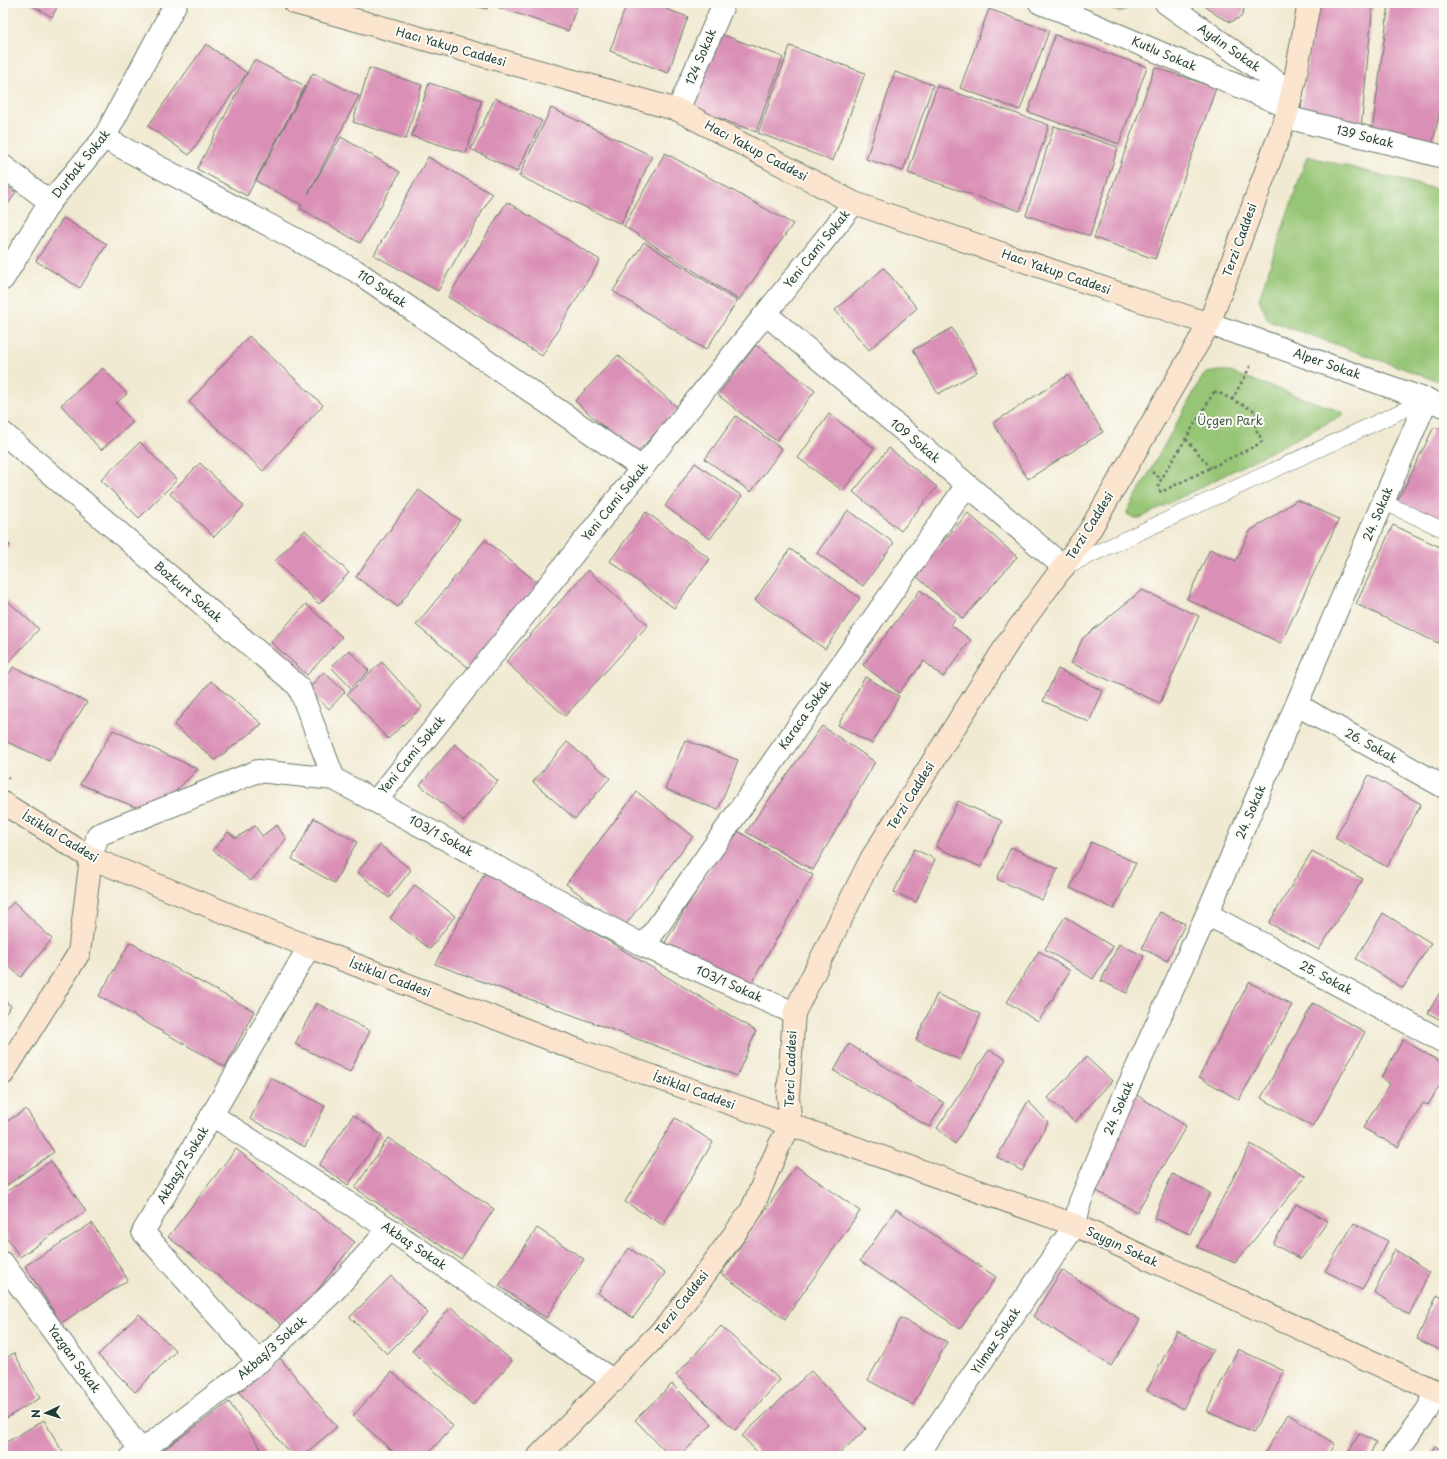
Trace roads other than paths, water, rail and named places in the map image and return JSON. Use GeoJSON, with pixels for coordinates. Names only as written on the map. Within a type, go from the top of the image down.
{"type":"FeatureCollection","features":[{"type":"Feature","properties":{"kind":"street","name":"Durbak Sokak"},"geometry":{"type":"LineString","coordinates":[[3,279],[50,202],[104,138],[176,3]]}},
{"type":"Feature","properties":{"kind":"street","name":"Hacı Yakup Caddesi"},"geometry":{"type":"LineString","coordinates":[[295,3],[678,110],[854,203],[1209,324]]}},
{"type":"Feature","properties":{"kind":"street","name":"124 Sokak"},"geometry":{"type":"LineString","coordinates":[[678,110],[724,3]]}},
{"type":"Feature","properties":{"kind":"street","name":"Kutlu Sokak"},"geometry":{"type":"LineString","coordinates":[[1040,3],[1077,17],[1289,106]]}},
{"type":"Feature","properties":{"kind":"street","name":"Aydın Sokak"},"geometry":{"type":"LineString","coordinates":[[1166,3],[1289,106]]}},
{"type":"Feature","properties":{"kind":"street","name":"Terzi Caddesi"},"geometry":{"type":"LineString","coordinates":[[794,1013],[871,859],[1011,638],[1090,530],[1209,324],[1289,106],[1309,3]]}},
{"type":"Feature","properties":{"kind":"street","name":"139 Sokak"},"geometry":{"type":"LineString","coordinates":[[1289,106],[1444,157]]}},
{"type":"Feature","properties":{"kind":"street","name":"110 Sokak"},"geometry":{"type":"LineString","coordinates":[[104,138],[356,271],[642,468]]}},
{"type":"Feature","properties":{"kind":"street"},"geometry":{"type":"LineString","coordinates":[[3,166],[50,202]]}},
{"type":"Feature","properties":{"kind":"street","name":"Yeni Cami Sokak"},"geometry":{"type":"LineString","coordinates":[[376,801],[854,203]]}},
{"type":"Feature","properties":{"kind":"street","name":"109 Sokak"},"geometry":{"type":"LineString","coordinates":[[766,314],[1064,567]]}},
{"type":"Feature","properties":{"kind":"street","name":"Alper Sokak"},"geometry":{"type":"LineString","coordinates":[[1209,324],[1436,403]]}},
{"type":"Feature","properties":{"kind":"street","name":"24. Sokak"},"geometry":{"type":"LineString","coordinates":[[1075,1225],[1080,1202],[1127,1089],[1207,914],[1383,502],[1436,403]]}},
{"type":"Feature","properties":{"kind":"street","name":"Bozkurt Sokak"},"geometry":{"type":"LineString","coordinates":[[3,433],[299,687],[334,779]]}},
{"type":"Feature","properties":{"kind":"street","name":"Karaca Sokak"},"geometry":{"type":"LineString","coordinates":[[644,946],[967,485]]}},
{"type":"Feature","properties":{"kind":"street","name":"26. Sokak"},"geometry":{"type":"LineString","coordinates":[[1297,705],[1444,787]]}},
{"type":"Feature","properties":{"kind":"street","name":"103/1 Sokak"},"geometry":{"type":"LineString","coordinates":[[91,858],[98,835],[258,771],[334,779],[644,946],[794,1013]]}},
{"type":"Feature","properties":{"kind":"street","name":"İstiklal Caddesi"},"geometry":{"type":"LineString","coordinates":[[3,803],[91,858],[309,947],[580,1051],[732,1105],[791,1124]]}},
{"type":"Feature","properties":{"kind":"street"},"geometry":{"type":"LineString","coordinates":[[3,1074],[79,953],[91,858]]}},
{"type":"Feature","properties":{"kind":"street","name":"25. Sokak"},"geometry":{"type":"LineString","coordinates":[[1207,914],[1444,1042]]}},
{"type":"Feature","properties":{"kind":"street","name":"Akbaş/2 Sokak"},"geometry":{"type":"LineString","coordinates":[[259,1362],[143,1232],[309,947]]}},
{"type":"Feature","properties":{"kind":"street","name":"Terci Caddesi"},"geometry":{"type":"LineString","coordinates":[[791,1124],[788,1098],[794,1013]]}},
{"type":"Feature","properties":{"kind":"street","name":"Akbaş Sokak"},"geometry":{"type":"LineString","coordinates":[[212,1115],[389,1229],[614,1381]]}},
{"type":"Feature","properties":{"kind":"street","name":"Terzi Caddesi"},"geometry":{"type":"LineString","coordinates":[[539,1456],[671,1321],[751,1211],[791,1124]]}},
{"type":"Feature","properties":{"kind":"street","name":"Saygın Sokak"},"geometry":{"type":"LineString","coordinates":[[791,1124],[1075,1225],[1441,1393]]}},
{"type":"Feature","properties":{"kind":"street","name":"Yılmaz Sokak"},"geometry":{"type":"LineString","coordinates":[[924,1453],[1075,1225]]}},
{"type":"Feature","properties":{"kind":"street","name":"Akbaş/3 Sokak"},"geometry":{"type":"LineString","coordinates":[[139,1454],[259,1362],[333,1292],[389,1229]]}},
{"type":"Feature","properties":{"kind":"street","name":"Yazgan Sokak"},"geometry":{"type":"LineString","coordinates":[[3,1263],[139,1454]]}},
{"type":"Feature","properties":{"kind":"street"},"geometry":{"type":"LineString","coordinates":[[1393,1456],[1441,1393]]}},
{"type":"Feature","properties":{"kind":"lane"},"geometry":{"type":"LineString","coordinates":[[1064,567],[1436,403]]}},
{"type":"Feature","properties":{"kind":"lane"},"geometry":{"type":"LineString","coordinates":[[1383,502],[1444,530]]}},
{"type":"Feature","properties":{"kind":"park label","name":"Üçgen Park"},"geometry":{"type":"Point","coordinates":[1230,421]}}]}
